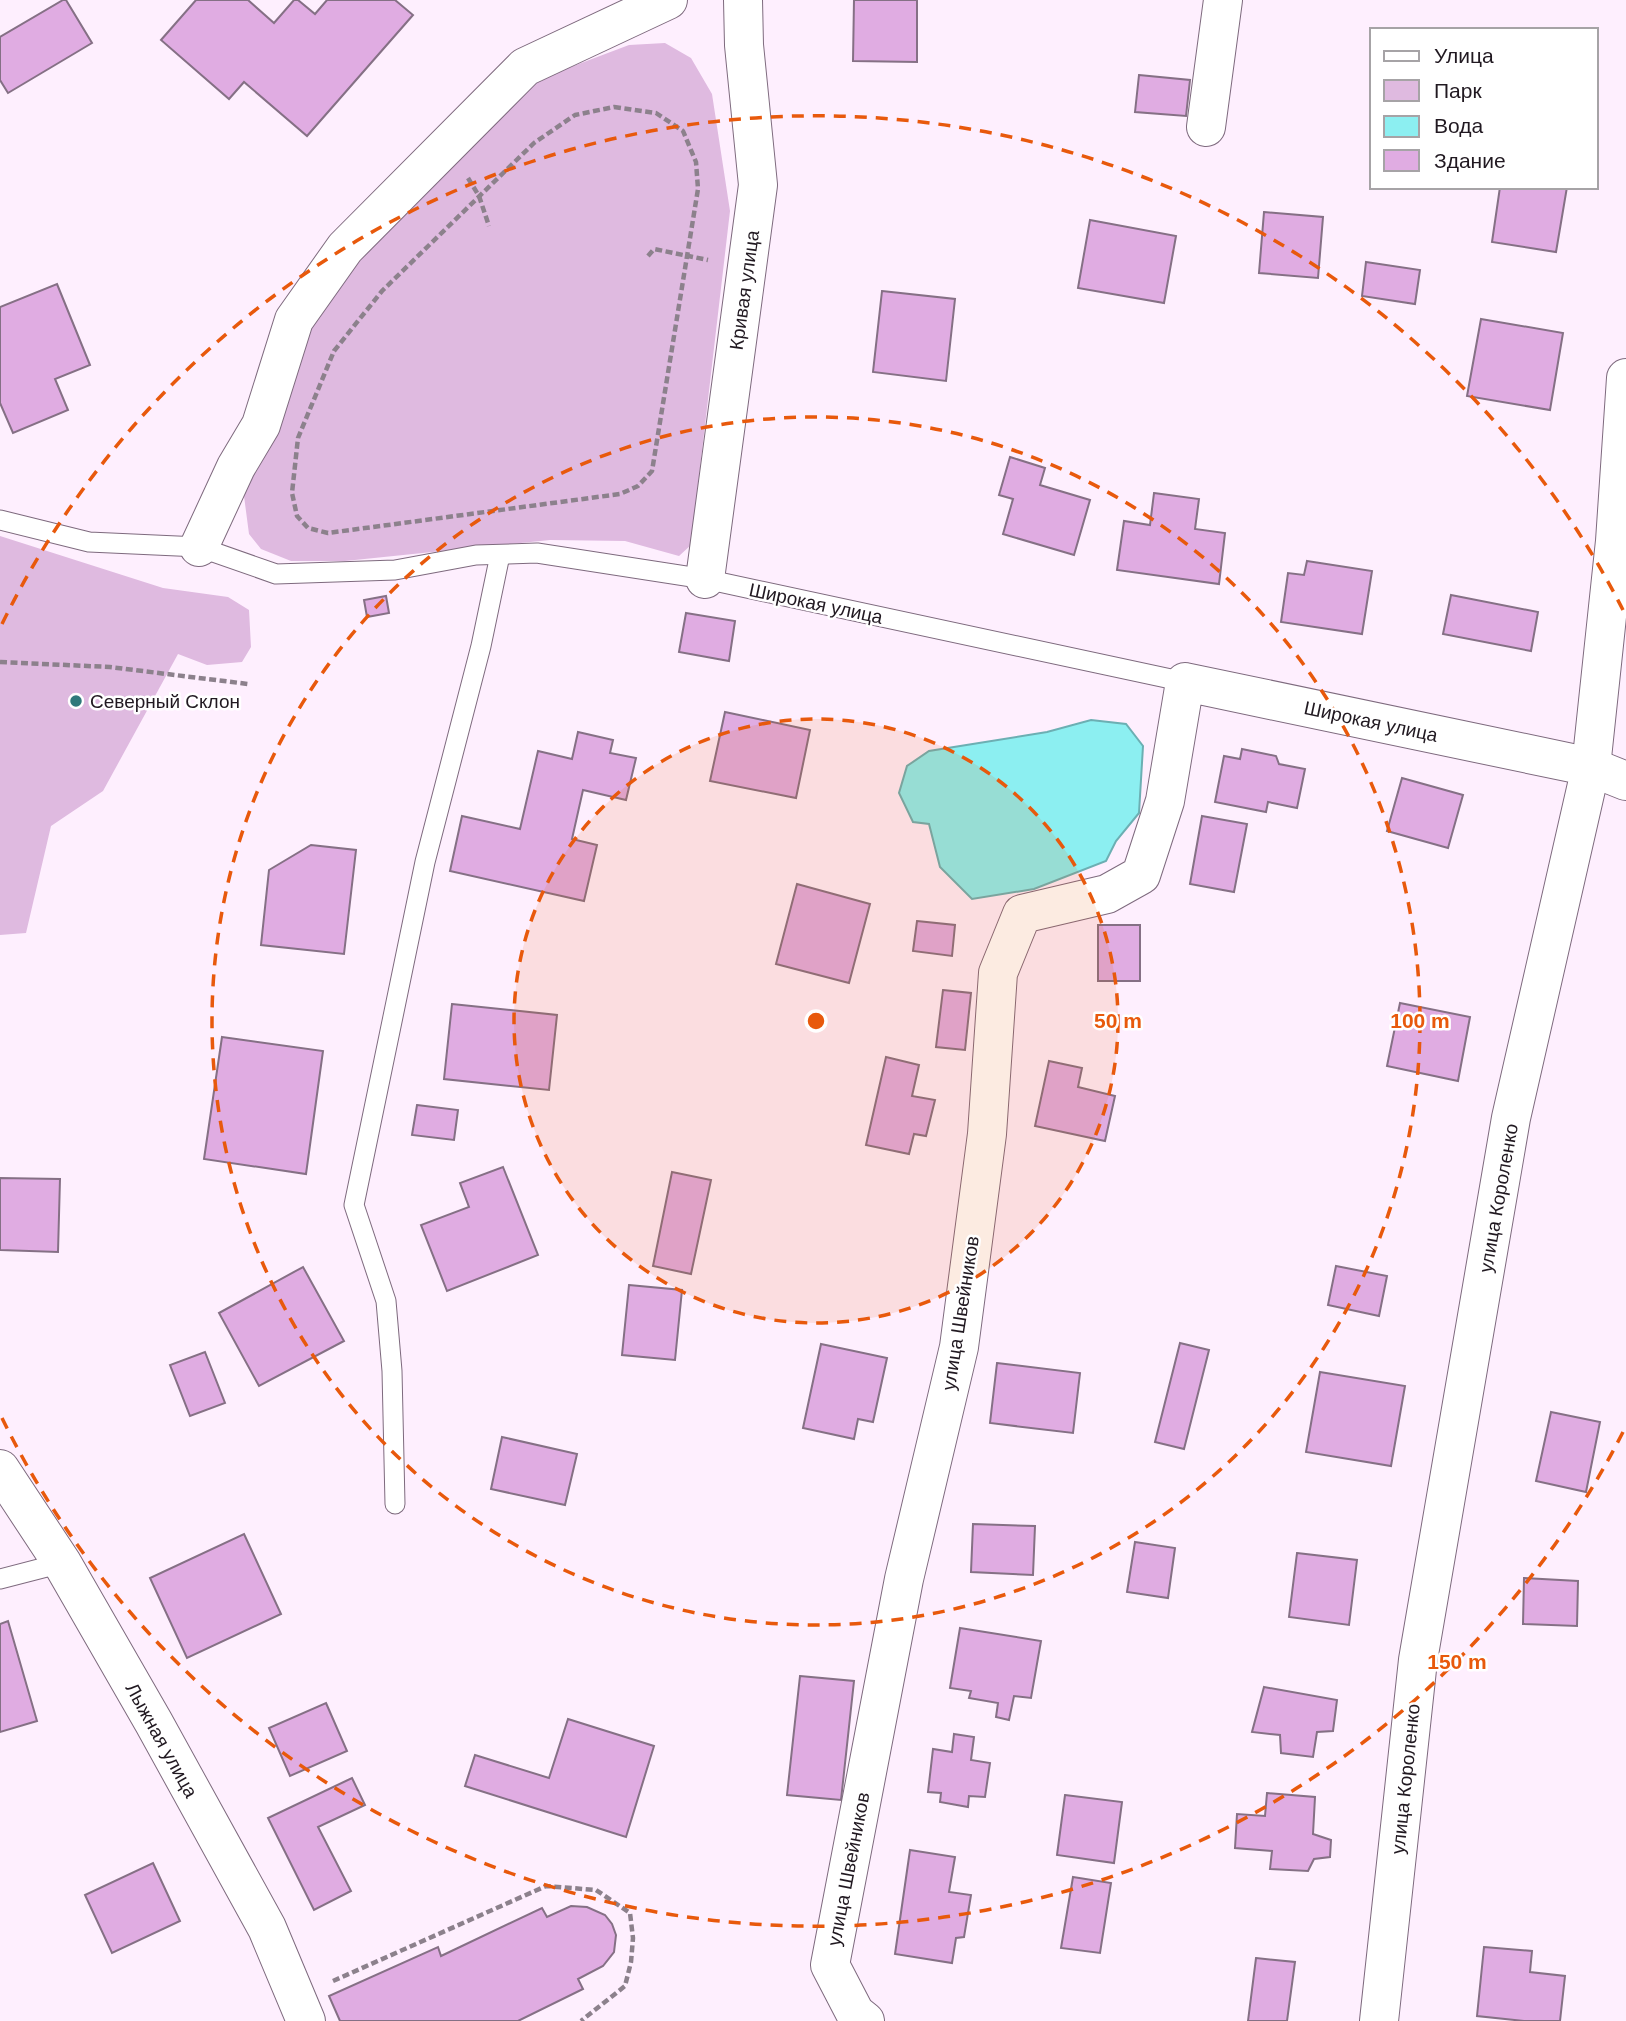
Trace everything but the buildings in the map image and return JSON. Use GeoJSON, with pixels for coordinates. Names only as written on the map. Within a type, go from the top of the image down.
{"type":"FeatureCollection","features":[{"type":"Feature","properties":{"kind":"street"},"geometry":{"type":"LineString","coordinates":[[199,547],[236,467],[261,425],[294,320],[345,248],[525,67],[668,0]]}},
{"type":"Feature","properties":{"kind":"street","name":"Кривая улица"},"geometry":{"type":"LineString","coordinates":[[705,579],[758,185],[744,44],[743,0]]}},
{"type":"Feature","properties":{"kind":"street"},"geometry":{"type":"LineString","coordinates":[[1206,127],[1223,0]]}},
{"type":"Feature","properties":{"kind":"street","name":"улица Короленко"},"geometry":{"type":"LineString","coordinates":[[1379,2021],[1418,1660],[1511,1118],[1591,767],[1615,541],[1626,378]]}},
{"type":"Feature","properties":{"kind":"street","name":"Широкая улица"},"geometry":{"type":"LineString","coordinates":[[1185,682],[1591,767],[1626,781]]}},
{"type":"Feature","properties":{"kind":"street","name":"улица Швейников"},"geometry":{"type":"LineString","coordinates":[[865,2021],[855,2012],[830,1965],[904,1579],[959,1347],[987,1133],[998,973],[1022,914],[1107,894],[1141,875],[1165,801],[1185,682]]}},
{"type":"Feature","properties":{"kind":"street","name":"Лыжная улица"},"geometry":{"type":"LineString","coordinates":[[0,1469],[62,1563],[267,1928],[306,2021]]}},
{"type":"Feature","properties":{"kind":"lane","name":"Широкая улица"},"geometry":{"type":"LineString","coordinates":[[0,520],[89,542],[199,547],[276,574],[395,570],[476,555],[537,553],[705,579],[1185,682]]}},
{"type":"Feature","properties":{"kind":"lane"},"geometry":{"type":"LineString","coordinates":[[395,1504],[392,1371],[386,1300],[354,1205],[425,862],[481,646],[500,555]]}},
{"type":"Feature","properties":{"kind":"lane"},"geometry":{"type":"LineString","coordinates":[[0,1579],[62,1563]]}},
{"type":"Feature","properties":{"kind":"path"},"geometry":{"type":"LineString","coordinates":[[614,107],[656,113],[683,131],[696,162],[698,189],[688,256],[652,471],[638,486],[620,494],[328,533],[308,528],[297,516],[292,493],[299,438],[334,351],[382,291],[534,143],[575,116],[614,107]]}},
{"type":"Feature","properties":{"kind":"path"},"geometry":{"type":"LineString","coordinates":[[448,145],[479,196],[489,226]]}},
{"type":"Feature","properties":{"kind":"path"},"geometry":{"type":"LineString","coordinates":[[648,256],[654,250],[747,268]]}},
{"type":"Feature","properties":{"kind":"path"},"geometry":{"type":"LineString","coordinates":[[0,663],[110,667],[248,684]]}},
{"type":"Feature","properties":{"kind":"path"},"geometry":{"type":"LineString","coordinates":[[328,1983],[546,1886],[596,1890],[630,1913],[633,1938],[631,1962],[625,1986],[581,2021]]}},
{"type":"Feature","properties":{"kind":"green space"},"geometry":{"type":"Polygon","coordinates":[[[665,43],[691,58],[712,94],[730,211],[691,545],[679,556],[625,541],[550,540],[345,561],[291,561],[261,549],[249,534],[244,496],[271,427],[304,319],[349,261],[539,79],[629,45],[665,43]]]}},
{"type":"Feature","properties":{"kind":"green space","name":"Северный Склон"},"geometry":{"type":"Polygon","coordinates":[[[0,536],[163,588],[228,597],[249,610],[251,647],[242,662],[207,665],[178,654],[103,791],[51,826],[26,933],[0,935],[0,536]]]}},
{"type":"Feature","properties":{"kind":"water"},"geometry":{"type":"Polygon","coordinates":[[[1091,720],[1126,724],[1143,746],[1139,813],[1116,841],[1106,861],[1034,889],[972,899],[940,867],[929,824],[913,822],[899,793],[907,766],[929,751],[1047,732],[1091,720]]]}},
{"type":"Feature","properties":{"kind":"place","name":"Северный Склон"},"geometry":{"type":"Point","coordinates":[76,701]}}]}
